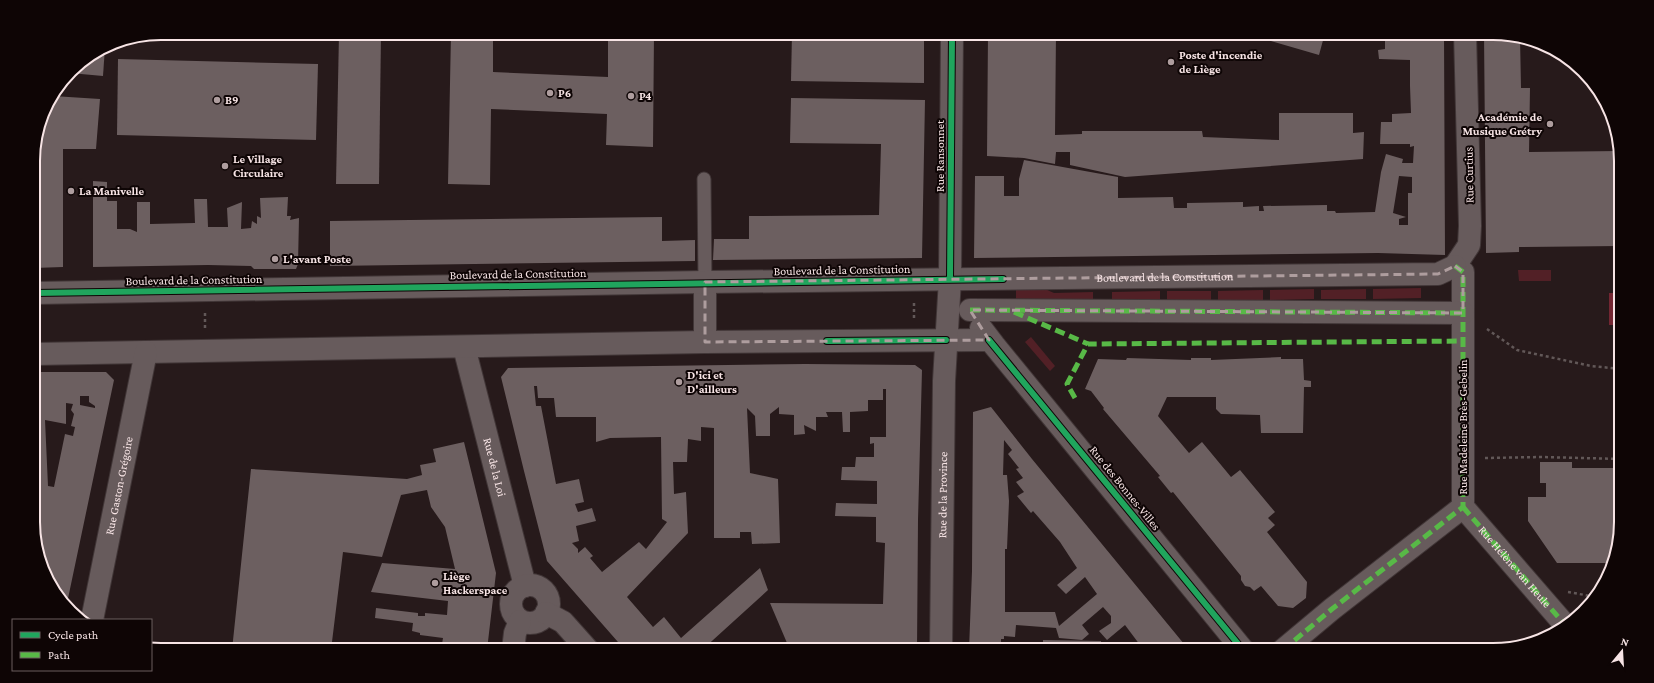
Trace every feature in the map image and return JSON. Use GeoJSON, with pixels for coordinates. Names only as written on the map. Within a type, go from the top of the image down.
{"type":"FeatureCollection","features":[{"type":"Feature","properties":{"kind":"street","name":"Rue Ransonnet"},"geometry":{"type":"LineString","coordinates":[[946,340],[950,279],[952,40]]}},
{"type":"Feature","properties":{"kind":"street","name":"Rue Curtius"},"geometry":{"type":"LineString","coordinates":[[1455,266],[1469,245],[1470,226],[1465,40]]}},
{"type":"Feature","properties":{"kind":"street","name":"Boulevard de la Constitution"},"geometry":{"type":"LineString","coordinates":[[40,293],[705,282],[1438,274],[1455,266]]}},
{"type":"Feature","properties":{"kind":"street","name":"Rue Madeleine Brès-Gebelin"},"geometry":{"type":"LineString","coordinates":[[1291,643],[1332,609],[1463,507],[1463,272],[1455,266]]}},
{"type":"Feature","properties":{"kind":"street","name":"Rue des Bonnes-Villes"},"geometry":{"type":"LineString","coordinates":[[950,279],[989,340],[1237,643]]}},
{"type":"Feature","properties":{"kind":"street"},"geometry":{"type":"LineString","coordinates":[[705,282],[705,342]]}},
{"type":"Feature","properties":{"kind":"street"},"geometry":{"type":"LineString","coordinates":[[970,310],[1463,313]]}},
{"type":"Feature","properties":{"kind":"street","name":"Rue de la Province"},"geometry":{"type":"LineString","coordinates":[[941,643],[944,382],[946,340]]}},
{"type":"Feature","properties":{"kind":"street"},"geometry":{"type":"LineString","coordinates":[[40,354],[705,342],[989,340]]}},
{"type":"Feature","properties":{"kind":"street","name":"Rue de la Loi"},"geometry":{"type":"LineString","coordinates":[[464,347],[525,586]]}},
{"type":"Feature","properties":{"kind":"street","name":"Rue Gaston-Grégoire"},"geometry":{"type":"LineString","coordinates":[[92,619],[146,352]]}},
{"type":"Feature","properties":{"kind":"street","name":"Rue Hélène van Heule"},"geometry":{"type":"LineString","coordinates":[[1463,507],[1562,621]]}},
{"type":"Feature","properties":{"kind":"street"},"geometry":{"type":"LineString","coordinates":[[525,586],[533,586],[544,592],[548,598],[546,613],[540,620],[534,622],[527,623],[520,621],[512,610],[512,598],[515,592],[525,586]]}},
{"type":"Feature","properties":{"kind":"street"},"geometry":{"type":"LineString","coordinates":[[546,613],[563,622],[582,643]]}},
{"type":"Feature","properties":{"kind":"street"},"geometry":{"type":"LineString","coordinates":[[514,643],[515,633],[520,621]]}},
{"type":"Feature","properties":{"kind":"lane"},"geometry":{"type":"LineString","coordinates":[[704,179],[705,282]]}},
{"type":"Feature","properties":{"kind":"path"},"geometry":{"type":"LineString","coordinates":[[913,280],[913,340]]}},
{"type":"Feature","properties":{"kind":"path"},"geometry":{"type":"LineString","coordinates":[[204,351],[205,290]]}},
{"type":"Feature","properties":{"kind":"path"},"geometry":{"type":"LineString","coordinates":[[1463,313],[1517,350],[1591,366],[1614,368]]}},
{"type":"Feature","properties":{"kind":"path"},"geometry":{"type":"LineString","coordinates":[[1462,458],[1541,457],[1614,459]]}},
{"type":"Feature","properties":{"kind":"highlighted area"},"geometry":{"type":"Polygon","coordinates":[[[1455,266],[1463,272],[1463,313],[970,310],[989,340],[705,342],[705,282],[1438,274],[1455,266]]]}},
{"type":"Feature","properties":{"kind":"shaded area"},"geometry":{"type":"Polygon","coordinates":[[[1518,270],[1551,270],[1551,281],[1519,281],[1518,270]]]}},
{"type":"Feature","properties":{"kind":"shaded area"},"geometry":{"type":"Polygon","coordinates":[[[1016,285],[1036,285],[1054,293],[1093,292],[1093,302],[1016,303],[1016,285]]]}},
{"type":"Feature","properties":{"kind":"shaded area"},"geometry":{"type":"Polygon","coordinates":[[[1421,288],[1421,298],[1373,299],[1373,289],[1421,288]]]}},
{"type":"Feature","properties":{"kind":"shaded area"},"geometry":{"type":"Polygon","coordinates":[[[1314,289],[1314,299],[1270,300],[1270,290],[1314,289]]]}},
{"type":"Feature","properties":{"kind":"shaded area"},"geometry":{"type":"Polygon","coordinates":[[[1366,289],[1366,299],[1321,299],[1321,290],[1366,289]]]}},
{"type":"Feature","properties":{"kind":"shaded area"},"geometry":{"type":"Polygon","coordinates":[[[1263,290],[1263,300],[1218,300],[1218,291],[1263,290]]]}},
{"type":"Feature","properties":{"kind":"shaded area"},"geometry":{"type":"Polygon","coordinates":[[[1160,291],[1160,301],[1112,301],[1112,292],[1160,291]]]}},
{"type":"Feature","properties":{"kind":"shaded area"},"geometry":{"type":"Polygon","coordinates":[[[1167,291],[1211,291],[1211,301],[1167,301],[1167,291]]]}},
{"type":"Feature","properties":{"kind":"shaded area"},"geometry":{"type":"Polygon","coordinates":[[[1609,293],[1614,293],[1614,325],[1609,325],[1609,293]]]}},
{"type":"Feature","properties":{"kind":"shaded area"},"geometry":{"type":"Polygon","coordinates":[[[1031,337],[1055,366],[1050,371],[1025,342],[1031,337]]]}},
{"type":"Feature","properties":{"kind":"building"},"geometry":{"type":"Polygon","coordinates":[[[339,40],[381,40],[379,184],[336,184],[339,40]]]}},
{"type":"Feature","properties":{"kind":"building"},"geometry":{"type":"Polygon","coordinates":[[[451,40],[493,40],[493,72],[608,77],[608,40],[654,40],[653,147],[606,145],[607,114],[491,109],[490,185],[448,184],[451,40]]]}},
{"type":"Feature","properties":{"kind":"building"},"geometry":{"type":"Polygon","coordinates":[[[792,40],[924,40],[924,83],[791,81],[792,40]]]}},
{"type":"Feature","properties":{"kind":"building"},"geometry":{"type":"Polygon","coordinates":[[[988,40],[1056,40],[1055,135],[1082,134],[1082,131],[1202,131],[1203,137],[1279,140],[1279,113],[1353,113],[1353,133],[1364,132],[1363,159],[1125,177],[1070,165],[1070,152],[1056,152],[1055,164],[1024,158],[987,156],[988,40]]]}},
{"type":"Feature","properties":{"kind":"building"},"geometry":{"type":"Polygon","coordinates":[[[1268,40],[1323,40],[1319,55],[1268,40]]]}},
{"type":"Feature","properties":{"kind":"building"},"geometry":{"type":"Polygon","coordinates":[[[1385,40],[1444,40],[1445,255],[1378,253],[974,258],[975,176],[1004,176],[1004,196],[1019,196],[1019,179],[1024,160],[1118,177],[1118,198],[1173,197],[1174,208],[1187,208],[1187,203],[1243,202],[1243,207],[1259,206],[1259,211],[1264,211],[1263,206],[1327,205],[1327,211],[1335,211],[1336,213],[1375,212],[1381,172],[1386,154],[1403,159],[1402,163],[1413,163],[1414,146],[1410,147],[1410,144],[1380,144],[1381,122],[1392,122],[1392,114],[1411,113],[1410,60],[1379,59],[1378,50],[1385,49],[1385,40]],[[1399,176],[1393,213],[1406,217],[1399,219],[1399,225],[1408,225],[1408,193],[1412,193],[1412,177],[1399,176]]]}},
{"type":"Feature","properties":{"kind":"building","name":"Académie de Musique Grétry"},"geometry":{"type":"Polygon","coordinates":[[[1484,40],[1501,40],[1520,43],[1521,88],[1530,88],[1529,152],[1613,151],[1614,246],[1519,247],[1519,252],[1486,253],[1484,40]]]}},
{"type":"Feature","properties":{"kind":"building"},"geometry":{"type":"Polygon","coordinates":[[[105,53],[103,76],[77,74],[105,53]]]}},
{"type":"Feature","properties":{"kind":"building","name":"B9"},"geometry":{"type":"Polygon","coordinates":[[[118,59],[318,64],[316,140],[117,135],[118,59]]]}},
{"type":"Feature","properties":{"kind":"building"},"geometry":{"type":"Polygon","coordinates":[[[59,96],[100,99],[96,149],[63,149],[63,267],[40,268],[40,153],[44,129],[52,107],[59,96]]]}},
{"type":"Feature","properties":{"kind":"building"},"geometry":{"type":"Polygon","coordinates":[[[791,98],[925,100],[922,258],[713,260],[714,239],[749,239],[749,216],[879,215],[881,144],[790,143],[791,98]]]}},
{"type":"Feature","properties":{"kind":"building"},"geometry":{"type":"Polygon","coordinates":[[[93,181],[107,182],[107,201],[117,201],[117,229],[130,229],[137,232],[137,202],[150,202],[150,224],[195,223],[194,199],[207,199],[208,227],[228,227],[227,208],[242,202],[241,229],[251,228],[252,221],[257,224],[257,216],[261,218],[260,198],[288,197],[287,216],[291,216],[290,220],[299,218],[298,264],[296,269],[254,269],[251,266],[208,265],[93,267],[93,181]]]}},
{"type":"Feature","properties":{"kind":"building"},"geometry":{"type":"Polygon","coordinates":[[[662,217],[662,241],[695,240],[695,261],[330,266],[330,221],[662,217]]]}},
{"type":"Feature","properties":{"kind":"building"},"geometry":{"type":"Polygon","coordinates":[[[1281,357],[1281,359],[1303,359],[1304,380],[1311,381],[1311,387],[1304,387],[1303,433],[1261,433],[1260,415],[1221,414],[1216,409],[1216,397],[1167,397],[1158,416],[1189,453],[1202,442],[1231,477],[1240,470],[1275,512],[1268,518],[1275,525],[1267,532],[1307,582],[1306,598],[1293,608],[1278,606],[1261,586],[1254,591],[1250,587],[1245,586],[1241,580],[1241,576],[1173,492],[1171,493],[1158,477],[1160,476],[1103,409],[1104,408],[1091,391],[1085,389],[1098,359],[1126,360],[1127,358],[1191,360],[1191,358],[1211,358],[1211,360],[1281,357]]]}},
{"type":"Feature","properties":{"kind":"building"},"geometry":{"type":"Polygon","coordinates":[[[805,364],[915,365],[922,370],[918,520],[917,643],[787,643],[770,603],[883,604],[885,543],[876,542],[876,517],[835,516],[836,503],[877,504],[877,481],[841,480],[842,467],[855,467],[856,457],[874,457],[874,443],[870,444],[870,437],[886,437],[886,389],[883,389],[883,400],[868,400],[868,411],[850,412],[850,432],[843,432],[842,412],[826,412],[828,417],[816,417],[816,431],[804,425],[805,434],[794,435],[794,415],[779,414],[779,407],[770,414],[770,436],[756,436],[755,416],[747,408],[750,473],[778,479],[780,543],[752,544],[751,532],[740,532],[740,538],[714,538],[714,428],[701,427],[701,441],[688,439],[687,462],[673,462],[674,494],[686,492],[688,533],[627,597],[653,627],[664,617],[681,638],[760,568],[768,590],[710,643],[619,643],[547,561],[501,377],[508,368],[805,364]],[[534,386],[536,406],[541,406],[556,484],[579,479],[584,502],[575,504],[578,512],[592,508],[596,521],[576,526],[579,541],[572,543],[578,549],[578,553],[585,547],[593,556],[590,558],[602,572],[639,542],[646,549],[667,522],[662,519],[661,437],[610,438],[596,442],[596,417],[556,417],[554,398],[538,398],[537,386],[534,386]]]}},
{"type":"Feature","properties":{"kind":"building"},"geometry":{"type":"Polygon","coordinates":[[[40,372],[106,372],[114,380],[68,599],[52,576],[42,546],[40,530],[40,372]],[[80,396],[80,405],[95,408],[95,406],[89,402],[89,396],[80,396]],[[66,403],[66,424],[45,420],[48,486],[54,487],[65,434],[73,436],[75,427],[71,426],[74,414],[71,410],[73,404],[66,403]]]}},
{"type":"Feature","properties":{"kind":"building"},"geometry":{"type":"Polygon","coordinates":[[[991,407],[1183,643],[1138,643],[1125,625],[1107,640],[1099,631],[1111,623],[1111,616],[1103,607],[1082,625],[1089,634],[1082,640],[1059,638],[1056,628],[1016,625],[1015,637],[1004,636],[1004,639],[1001,639],[1001,643],[969,643],[972,571],[973,412],[991,407]],[[1004,440],[1003,475],[1007,475],[1009,501],[1007,549],[1005,549],[1005,612],[1055,612],[1059,626],[1097,594],[1085,577],[1066,594],[1057,585],[1077,568],[1060,542],[1033,511],[1031,513],[1017,496],[1024,492],[1016,482],[1023,478],[1016,469],[1019,468],[1008,454],[1012,450],[1004,440]]]}},
{"type":"Feature","properties":{"kind":"building"},"geometry":{"type":"Polygon","coordinates":[[[464,442],[496,573],[488,643],[442,643],[443,638],[420,635],[420,633],[412,631],[413,623],[375,618],[376,608],[418,613],[418,616],[425,616],[425,613],[447,615],[448,601],[371,592],[382,563],[455,569],[445,527],[431,507],[427,490],[401,495],[382,557],[343,552],[332,643],[233,643],[251,469],[407,479],[422,475],[420,465],[436,462],[433,449],[464,442]]]}},
{"type":"Feature","properties":{"kind":"building"},"geometry":{"type":"Polygon","coordinates":[[[1540,462],[1572,462],[1572,468],[1614,468],[1614,530],[1612,546],[1607,563],[1557,563],[1528,521],[1528,497],[1546,497],[1546,483],[1540,483],[1540,462]]]}},
{"type":"Feature","properties":{"kind":"building"},"geometry":{"type":"Polygon","coordinates":[[[1043,640],[1101,641],[1101,643],[1043,643],[1043,640]]]}},
{"type":"Feature","properties":{"kind":"marked path"},"geometry":{"type":"LineString","coordinates":[[1455,266],[1463,272],[1463,507]]}},
{"type":"Feature","properties":{"kind":"marked path"},"geometry":{"type":"LineString","coordinates":[[970,310],[1463,313]]}},
{"type":"Feature","properties":{"kind":"marked path"},"geometry":{"type":"LineString","coordinates":[[1014,312],[1088,344]]}},
{"type":"Feature","properties":{"kind":"marked path"},"geometry":{"type":"LineString","coordinates":[[1075,398],[1067,384],[1088,344],[1463,341]]}},
{"type":"Feature","properties":{"kind":"marked path"},"geometry":{"type":"LineString","coordinates":[[1463,507],[1562,621]]}},
{"type":"Feature","properties":{"kind":"marked path"},"geometry":{"type":"LineString","coordinates":[[1291,643],[1332,609],[1463,507]]}},
{"type":"Feature","properties":{"kind":"cycle path"},"geometry":{"type":"LineString","coordinates":[[950,279],[952,40]]}},
{"type":"Feature","properties":{"kind":"cycle path"},"geometry":{"type":"LineString","coordinates":[[40,293],[1003,279]]}},
{"type":"Feature","properties":{"kind":"cycle path"},"geometry":{"type":"LineString","coordinates":[[827,341],[946,340]]}},
{"type":"Feature","properties":{"kind":"cycle path"},"geometry":{"type":"LineString","coordinates":[[989,340],[1237,643]]}},
{"type":"Feature","properties":{"kind":"place","name":"Poste d'incendie de Liège"},"geometry":{"type":"Point","coordinates":[1171,62]}},
{"type":"Feature","properties":{"kind":"place","name":"P6"},"geometry":{"type":"Point","coordinates":[550,93]}},
{"type":"Feature","properties":{"kind":"place","name":"P4"},"geometry":{"type":"Point","coordinates":[631,96]}},
{"type":"Feature","properties":{"kind":"place","name":"B9"},"geometry":{"type":"Point","coordinates":[217,100]}},
{"type":"Feature","properties":{"kind":"place","name":"Académie de Musique Grétry"},"geometry":{"type":"Point","coordinates":[1550,124]}},
{"type":"Feature","properties":{"kind":"place","name":"Le Village Circulaire"},"geometry":{"type":"Point","coordinates":[225,166]}},
{"type":"Feature","properties":{"kind":"place","name":"La Manivelle"},"geometry":{"type":"Point","coordinates":[71,191]}},
{"type":"Feature","properties":{"kind":"place","name":"L'avant Poste"},"geometry":{"type":"Point","coordinates":[275,259]}},
{"type":"Feature","properties":{"kind":"place","name":"D'ici et D'ailleurs"},"geometry":{"type":"Point","coordinates":[679,382]}},
{"type":"Feature","properties":{"kind":"place","name":"Liège Hackerspace"},"geometry":{"type":"Point","coordinates":[435,583]}}]}
